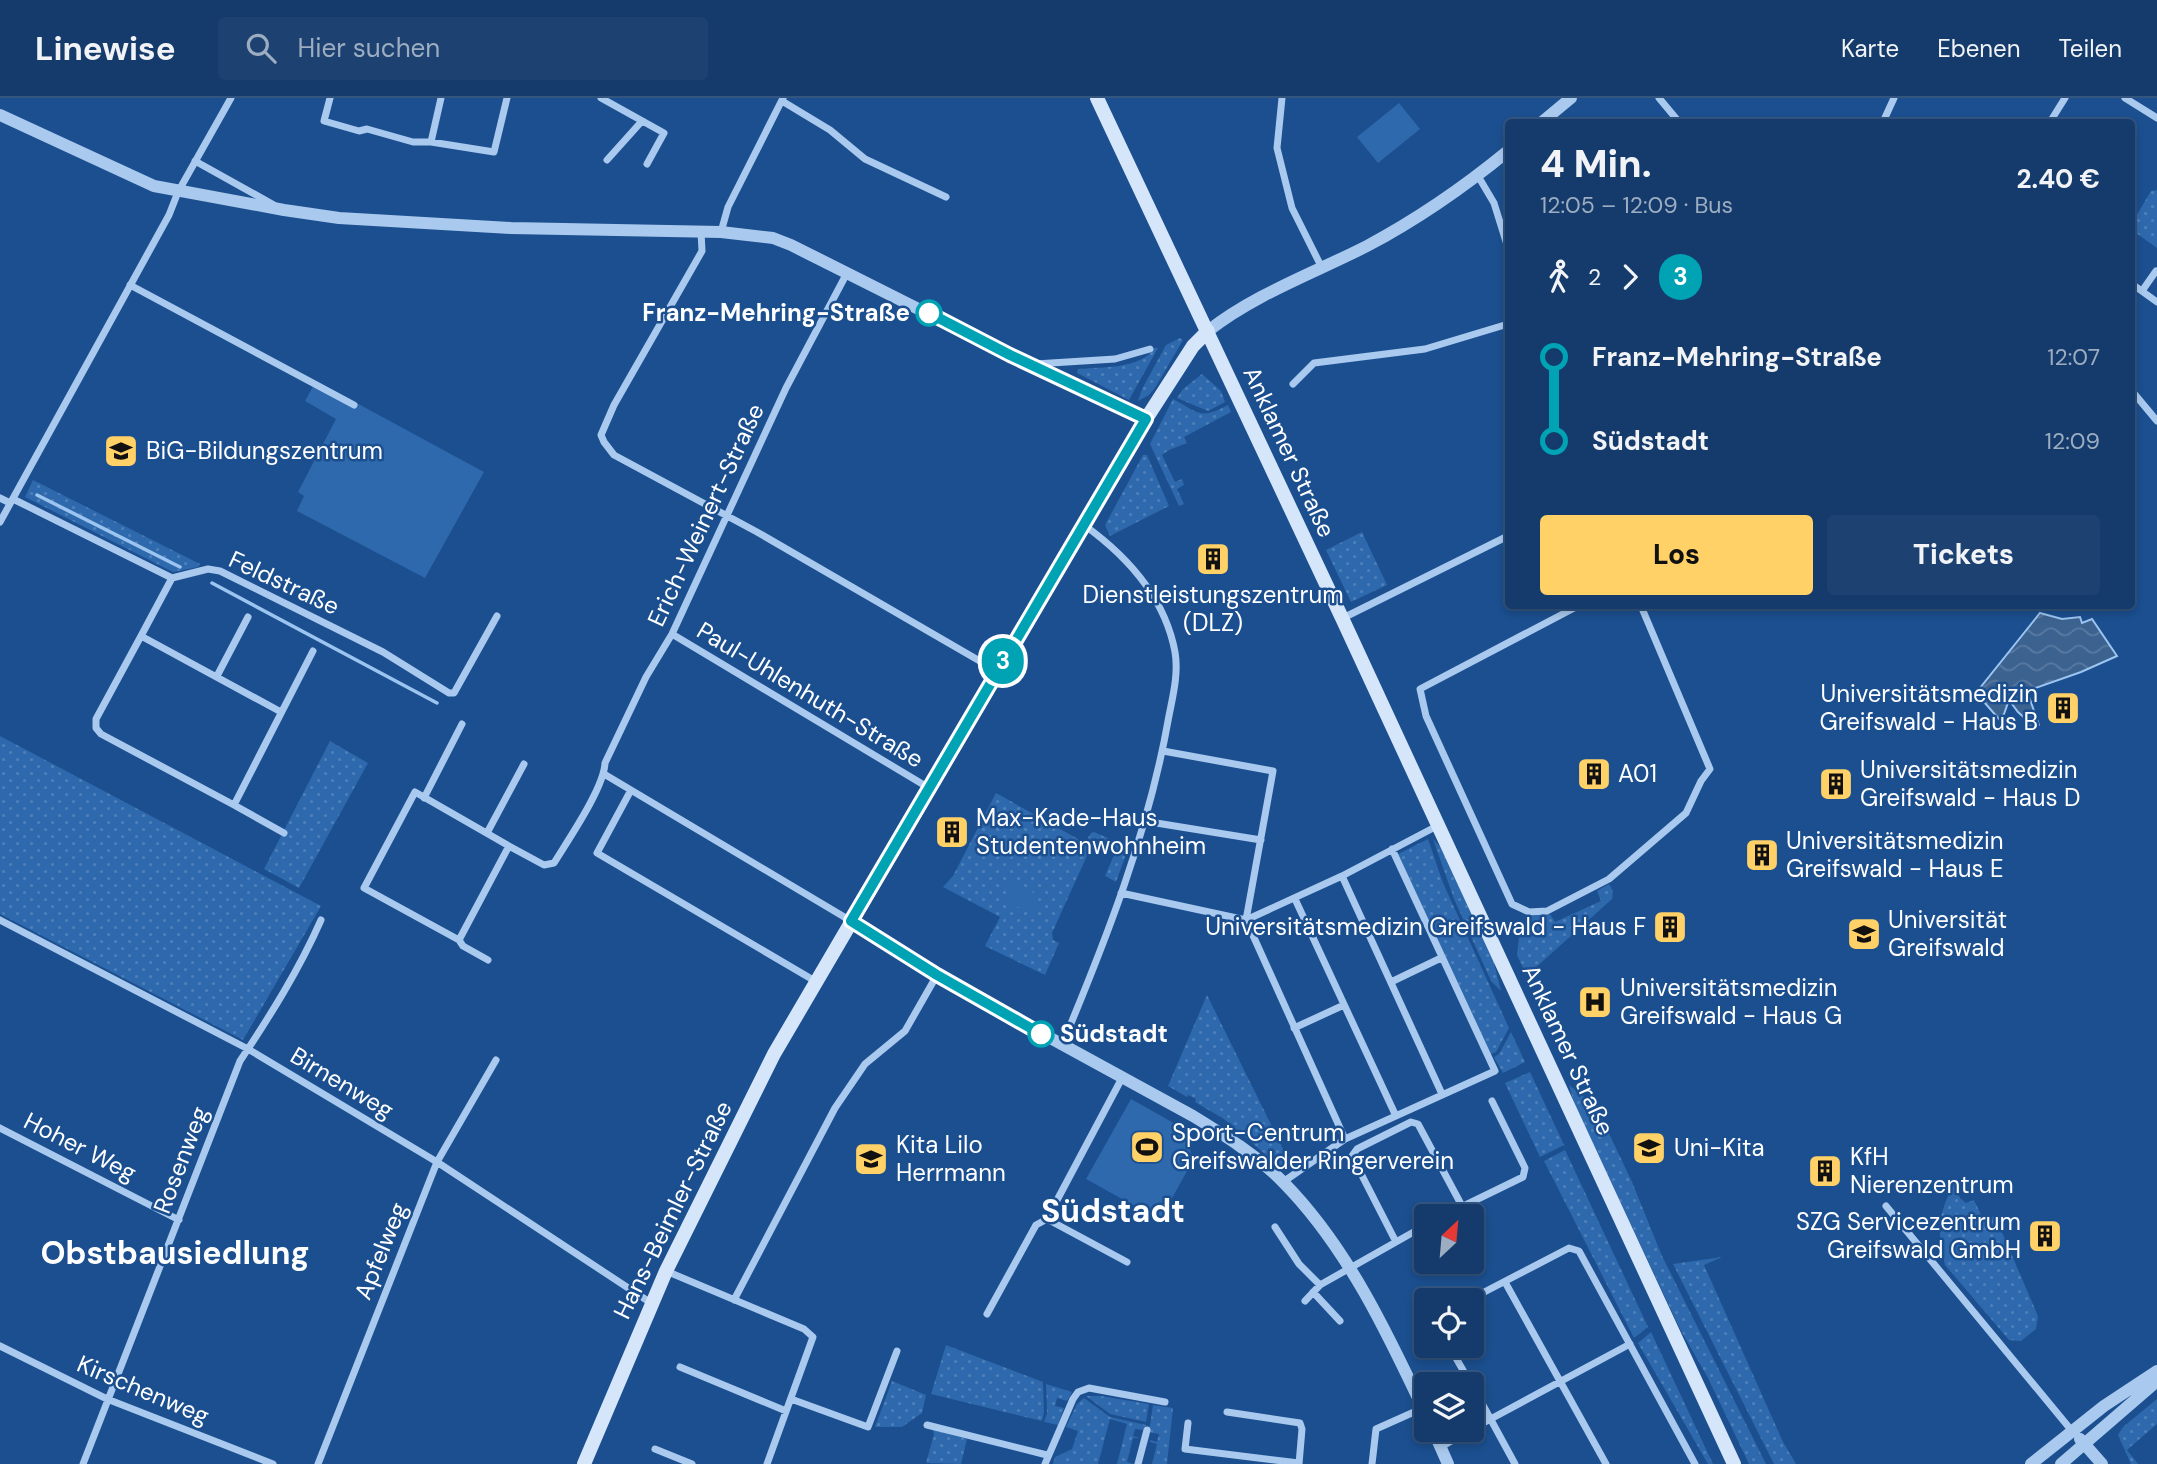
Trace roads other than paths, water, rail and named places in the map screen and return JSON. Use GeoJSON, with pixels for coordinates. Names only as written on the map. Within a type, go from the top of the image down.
{"type":"FeatureCollection","features":[{"type":"Feature","properties":{"kind":"main road","name":"Anklamer Straße"},"geometry":{"type":"LineString","coordinates":[[1097,98],[1342,618],[1734,1464]]}},
{"type":"Feature","properties":{"kind":"main road","name":"Hans-Beimler-Straße"},"geometry":{"type":"LineString","coordinates":[[584,1464],[666,1270],[774,1054],[1146,419],[1193,346],[1208,331]]}},
{"type":"Feature","properties":{"kind":"main road","name":"Anklamer Straße"},"geometry":{"type":"LineString","coordinates":[[1692,1370],[1743,1464]]}},
{"type":"Feature","properties":{"kind":"street"},"geometry":{"type":"LineString","coordinates":[[0,522],[231,98]]}},
{"type":"Feature","properties":{"kind":"street"},"geometry":{"type":"LineString","coordinates":[[330,98],[324,121],[359,131],[367,129],[412,142],[431,142],[494,152],[507,98]]}},
{"type":"Feature","properties":{"kind":"street"},"geometry":{"type":"LineString","coordinates":[[431,142],[441,98]]}},
{"type":"Feature","properties":{"kind":"street"},"geometry":{"type":"LineString","coordinates":[[601,98],[664,133],[647,164]]}},
{"type":"Feature","properties":{"kind":"street"},"geometry":{"type":"LineString","coordinates":[[1282,98],[1277,148],[1292,208],[1322,268]]}},
{"type":"Feature","properties":{"kind":"street"},"geometry":{"type":"LineString","coordinates":[[1546,119],[1571,98]]}},
{"type":"Feature","properties":{"kind":"street"},"geometry":{"type":"LineString","coordinates":[[1659,98],[1676,119]]}},
{"type":"Feature","properties":{"kind":"street"},"geometry":{"type":"LineString","coordinates":[[1884,119],[1894,98]]}},
{"type":"Feature","properties":{"kind":"street"},"geometry":{"type":"LineString","coordinates":[[2052,119],[2065,98]]}},
{"type":"Feature","properties":{"kind":"street"},"geometry":{"type":"LineString","coordinates":[[2125,98],[2157,118]]}},
{"type":"Feature","properties":{"kind":"street"},"geometry":{"type":"LineString","coordinates":[[721,233],[728,207],[782,99],[831,130],[865,159],[946,197]]}},
{"type":"Feature","properties":{"kind":"street"},"geometry":{"type":"LineString","coordinates":[[0,115],[138,181],[178,192],[284,210],[339,218],[511,228],[701,232],[773,238],[1146,419]]}},
{"type":"Feature","properties":{"kind":"street"},"geometry":{"type":"LineString","coordinates":[[607,160],[642,121]]}},
{"type":"Feature","properties":{"kind":"street"},"geometry":{"type":"LineString","coordinates":[[1208,331],[1235,311],[1420,216],[1478,176],[1505,154]]}},
{"type":"Feature","properties":{"kind":"street"},"geometry":{"type":"LineString","coordinates":[[195,161],[284,210]]}},
{"type":"Feature","properties":{"kind":"street"},"geometry":{"type":"LineString","coordinates":[[1478,176],[1494,203],[1505,238]]}},
{"type":"Feature","properties":{"kind":"street"},"geometry":{"type":"LineString","coordinates":[[701,232],[702,251],[614,405],[601,435],[604,442],[614,455],[997,671]]}},
{"type":"Feature","properties":{"kind":"street"},"geometry":{"type":"LineString","coordinates":[[2142,291],[2156,271]]}},
{"type":"Feature","properties":{"kind":"street","name":"Erich-Weinert-Straße"},"geometry":{"type":"LineString","coordinates":[[424,797],[544,865],[554,863],[604,774],[605,763],[646,677],[672,634],[786,388],[847,273]]}},
{"type":"Feature","properties":{"kind":"street"},"geometry":{"type":"LineString","coordinates":[[130,285],[354,405]]}},
{"type":"Feature","properties":{"kind":"street"},"geometry":{"type":"LineString","coordinates":[[2135,286],[2157,302]]}},
{"type":"Feature","properties":{"kind":"street"},"geometry":{"type":"LineString","coordinates":[[1293,384],[1314,363],[1425,349],[1505,325]]}},
{"type":"Feature","properties":{"kind":"street"},"geometry":{"type":"LineString","coordinates":[[1031,364],[1115,359],[1150,349]]}},
{"type":"Feature","properties":{"kind":"street"},"geometry":{"type":"LineString","coordinates":[[2135,395],[2157,421]]}},
{"type":"Feature","properties":{"kind":"street"},"geometry":{"type":"LineString","coordinates":[[0,498],[172,578],[96,719],[96,728],[101,734],[284,833]]}},
{"type":"Feature","properties":{"kind":"street"},"geometry":{"type":"LineString","coordinates":[[1062,1045],[1122,893],[1163,751],[1176,678],[1175,654],[1170,634],[1139,575],[1125,558],[1084,525]]}},
{"type":"Feature","properties":{"kind":"street"},"geometry":{"type":"LineString","coordinates":[[1342,618],[1505,537]]}},
{"type":"Feature","properties":{"kind":"street","name":"Feldstraße"},"geometry":{"type":"LineString","coordinates":[[172,578],[208,569],[220,571],[383,652],[449,693],[454,693],[497,616]]}},
{"type":"Feature","properties":{"kind":"street"},"geometry":{"type":"LineString","coordinates":[[1572,609],[1420,689],[1426,716],[1512,904],[1529,912],[1547,911],[1609,879],[1686,813],[1700,781],[1710,769],[1642,609]]}},
{"type":"Feature","properties":{"kind":"street"},"geometry":{"type":"LineString","coordinates":[[216,676],[248,617]]}},
{"type":"Feature","properties":{"kind":"street","name":"Paul-Uhlenhuth-Straße"},"geometry":{"type":"LineString","coordinates":[[672,634],[929,788]]}},
{"type":"Feature","properties":{"kind":"street"},"geometry":{"type":"LineString","coordinates":[[141,636],[281,712]]}},
{"type":"Feature","properties":{"kind":"street"},"geometry":{"type":"LineString","coordinates":[[234,805],[313,651]]}},
{"type":"Feature","properties":{"kind":"street"},"geometry":{"type":"LineString","coordinates":[[462,724],[424,797],[415,792],[364,888],[459,940],[463,946],[488,960]]}},
{"type":"Feature","properties":{"kind":"street"},"geometry":{"type":"LineString","coordinates":[[1163,751],[1273,771],[1247,920],[1345,1139]]}},
{"type":"Feature","properties":{"kind":"street"},"geometry":{"type":"LineString","coordinates":[[487,833],[524,764]]}},
{"type":"Feature","properties":{"kind":"street"},"geometry":{"type":"LineString","coordinates":[[604,774],[937,975],[1220,1132],[1283,1182],[1315,1219],[1349,1268],[1414,1391]]}},
{"type":"Feature","properties":{"kind":"street"},"geometry":{"type":"LineString","coordinates":[[631,790],[597,853],[815,981]]}},
{"type":"Feature","properties":{"kind":"street"},"geometry":{"type":"LineString","coordinates":[[1143,821],[1261,841]]}},
{"type":"Feature","properties":{"kind":"street"},"geometry":{"type":"LineString","coordinates":[[1122,893],[1247,920],[1342,876],[1438,825]]}},
{"type":"Feature","properties":{"kind":"street"},"geometry":{"type":"LineString","coordinates":[[459,940],[509,846]]}},
{"type":"Feature","properties":{"kind":"street"},"geometry":{"type":"LineString","coordinates":[[1283,1182],[1345,1139],[1395,1114],[1495,1071],[1392,849]]}},
{"type":"Feature","properties":{"kind":"street"},"geometry":{"type":"LineString","coordinates":[[1342,876],[1442,1094]]}},
{"type":"Feature","properties":{"kind":"street"},"geometry":{"type":"LineString","coordinates":[[1295,899],[1395,1114]]}},
{"type":"Feature","properties":{"kind":"street","name":"Birnenweg"},"geometry":{"type":"LineString","coordinates":[[0,920],[248,1049],[437,1162],[651,1303]]}},
{"type":"Feature","properties":{"kind":"street","name":"Rosenweg"},"geometry":{"type":"LineString","coordinates":[[83,1464],[240,1061],[272,1011],[321,920]]}},
{"type":"Feature","properties":{"kind":"street"},"geometry":{"type":"LineString","coordinates":[[1391,982],[1441,958]]}},
{"type":"Feature","properties":{"kind":"street"},"geometry":{"type":"LineString","coordinates":[[734,1300],[835,1108],[864,1064],[905,1031],[937,975]]}},
{"type":"Feature","properties":{"kind":"street"},"geometry":{"type":"LineString","coordinates":[[1294,1028],[1344,1005]]}},
{"type":"Feature","properties":{"kind":"street","name":"Apfelweg"},"geometry":{"type":"LineString","coordinates":[[318,1464],[437,1162],[496,1060]]}},
{"type":"Feature","properties":{"kind":"street"},"geometry":{"type":"LineString","coordinates":[[987,1314],[1036,1224],[1047,1219],[1122,1078]]}},
{"type":"Feature","properties":{"kind":"street"},"geometry":{"type":"LineString","coordinates":[[1466,1204],[1523,1177],[1525,1168],[1492,1101]]}},
{"type":"Feature","properties":{"kind":"street"},"geometry":{"type":"LineString","coordinates":[[1396,1242],[1352,1156],[1357,1149],[1411,1122],[1418,1124],[1461,1204]]}},
{"type":"Feature","properties":{"kind":"street","name":"Hoher Weg"},"geometry":{"type":"LineString","coordinates":[[0,1128],[179,1220]]}},
{"type":"Feature","properties":{"kind":"street"},"geometry":{"type":"LineString","coordinates":[[1886,1206],[2102,1464]]}},
{"type":"Feature","properties":{"kind":"street"},"geometry":{"type":"LineString","coordinates":[[1047,1219],[1127,1262]]}},
{"type":"Feature","properties":{"kind":"street"},"geometry":{"type":"LineString","coordinates":[[1275,1227],[1299,1264],[1320,1285]]}},
{"type":"Feature","properties":{"kind":"street"},"geometry":{"type":"LineString","coordinates":[[1305,1301],[1320,1285],[1414,1232]]}},
{"type":"Feature","properties":{"kind":"street"},"geometry":{"type":"LineString","coordinates":[[1484,1292],[1569,1248],[1579,1251],[1695,1464]]}},
{"type":"Feature","properties":{"kind":"street"},"geometry":{"type":"LineString","coordinates":[[666,1270],[804,1329],[813,1337],[767,1464]]}},
{"type":"Feature","properties":{"kind":"street"},"geometry":{"type":"LineString","coordinates":[[1505,1282],[1606,1464]]}},
{"type":"Feature","properties":{"kind":"street"},"geometry":{"type":"LineString","coordinates":[[1313,1292],[1340,1321]]}},
{"type":"Feature","properties":{"kind":"street"},"geometry":{"type":"LineString","coordinates":[[1484,1421],[1630,1344]]}},
{"type":"Feature","properties":{"kind":"street","name":"Kirschenweg"},"geometry":{"type":"LineString","coordinates":[[0,1346],[107,1399],[273,1464]]}},
{"type":"Feature","properties":{"kind":"street"},"geometry":{"type":"LineString","coordinates":[[790,1399],[868,1427],[897,1351]]}},
{"type":"Feature","properties":{"kind":"street"},"geometry":{"type":"LineString","coordinates":[[680,1367],[786,1411]]}},
{"type":"Feature","properties":{"kind":"street"},"geometry":{"type":"LineString","coordinates":[[2031,1464],[2104,1406],[2157,1371]]}},
{"type":"Feature","properties":{"kind":"street"},"geometry":{"type":"LineString","coordinates":[[2061,1464],[2157,1381]]}},
{"type":"Feature","properties":{"kind":"street"},"geometry":{"type":"LineString","coordinates":[[1045,1464],[1073,1399],[1083,1389],[1165,1402]]}},
{"type":"Feature","properties":{"kind":"street"},"geometry":{"type":"LineString","coordinates":[[1484,1408],[1515,1464]]}},
{"type":"Feature","properties":{"kind":"street"},"geometry":{"type":"LineString","coordinates":[[1188,1423],[1185,1449],[1299,1463],[1303,1429],[1300,1423],[1227,1412]]}},
{"type":"Feature","properties":{"kind":"street"},"geometry":{"type":"LineString","coordinates":[[1372,1464],[1376,1429],[1414,1416]]}},
{"type":"Feature","properties":{"kind":"street"},"geometry":{"type":"LineString","coordinates":[[927,1426],[1047,1455]]}},
{"type":"Feature","properties":{"kind":"street"},"geometry":{"type":"LineString","coordinates":[[1138,1464],[1147,1430]]}},
{"type":"Feature","properties":{"kind":"street"},"geometry":{"type":"LineString","coordinates":[[1439,1442],[1448,1464]]}},
{"type":"Feature","properties":{"kind":"street"},"geometry":{"type":"LineString","coordinates":[[1441,1447],[1449,1442]]}},
{"type":"Feature","properties":{"kind":"street"},"geometry":{"type":"LineString","coordinates":[[655,1449],[692,1464]]}},
{"type":"Feature","properties":{"kind":"water"},"geometry":{"type":"Polygon","coordinates":[[[2040,613],[2062,619],[2080,617],[2082,623],[2092,619],[2117,656],[2027,691],[2039,725],[2033,728],[2027,725],[2028,721],[2009,700],[1999,719],[1976,693],[2040,613]]]}},
{"type":"Feature","properties":{"kind":"waterway"},"geometry":{"type":"LineString","coordinates":[[37,495],[180,567]]}},
{"type":"Feature","properties":{"kind":"waterway"},"geometry":{"type":"LineString","coordinates":[[212,583],[437,703]]}},
{"type":"Feature","properties":{"kind":"place","name":"Franz-Mehring-Straße"},"geometry":{"type":"Point","coordinates":[929,313]}},
{"type":"Feature","properties":{"kind":"place","name":"BiG-Bildungszentrum"},"geometry":{"type":"Point","coordinates":[121,451]}},
{"type":"Feature","properties":{"kind":"place","name":"Dienstleistungszentrum (DLZ)"},"geometry":{"type":"Point","coordinates":[1213,559]}},
{"type":"Feature","properties":{"kind":"place","name":"Universitätsmedizin Greifswald - Haus B"},"geometry":{"type":"Point","coordinates":[2063,708]}},
{"type":"Feature","properties":{"kind":"place","name":"A01"},"geometry":{"type":"Point","coordinates":[1594,774]}},
{"type":"Feature","properties":{"kind":"place","name":"Universitätsmedizin Greifswald - Haus D"},"geometry":{"type":"Point","coordinates":[1836,784]}},
{"type":"Feature","properties":{"kind":"place","name":"Max-Kade-Haus Studentenwohnheim"},"geometry":{"type":"Point","coordinates":[952,832]}},
{"type":"Feature","properties":{"kind":"place","name":"Universitätsmedizin Greifswald - Haus E"},"geometry":{"type":"Point","coordinates":[1762,855]}},
{"type":"Feature","properties":{"kind":"place","name":"Universitätsmedizin Greifswald - Haus F"},"geometry":{"type":"Point","coordinates":[1670,927]}},
{"type":"Feature","properties":{"kind":"place","name":"Universität Greifswald"},"geometry":{"type":"Point","coordinates":[1864,934]}},
{"type":"Feature","properties":{"kind":"place","name":"Universitätsmedizin Greifswald - Haus G"},"geometry":{"type":"Point","coordinates":[1595,1002]}},
{"type":"Feature","properties":{"kind":"place","name":"Südstadt"},"geometry":{"type":"Point","coordinates":[1041,1034]}},
{"type":"Feature","properties":{"kind":"place","name":"Sport-Centrum Greifswalder Ringerverein"},"geometry":{"type":"Point","coordinates":[1147,1147]}},
{"type":"Feature","properties":{"kind":"place","name":"Uni-Kita"},"geometry":{"type":"Point","coordinates":[1649,1148]}},
{"type":"Feature","properties":{"kind":"place","name":"Kita Lilo Herrmann"},"geometry":{"type":"Point","coordinates":[871,1159]}},
{"type":"Feature","properties":{"kind":"place","name":"KfH Nierenzentrum"},"geometry":{"type":"Point","coordinates":[1825,1171]}},
{"type":"Feature","properties":{"kind":"place","name":"SZG Servicezentrum Greifswald GmbH"},"geometry":{"type":"Point","coordinates":[2045,1236]}},
{"type":"Feature","properties":{"kind":"district","name":"Südstadt"},"geometry":{"type":"Point","coordinates":[1113,1211]}},
{"type":"Feature","properties":{"kind":"district","name":"Obstbausiedlung"},"geometry":{"type":"Point","coordinates":[175,1253]}}]}
